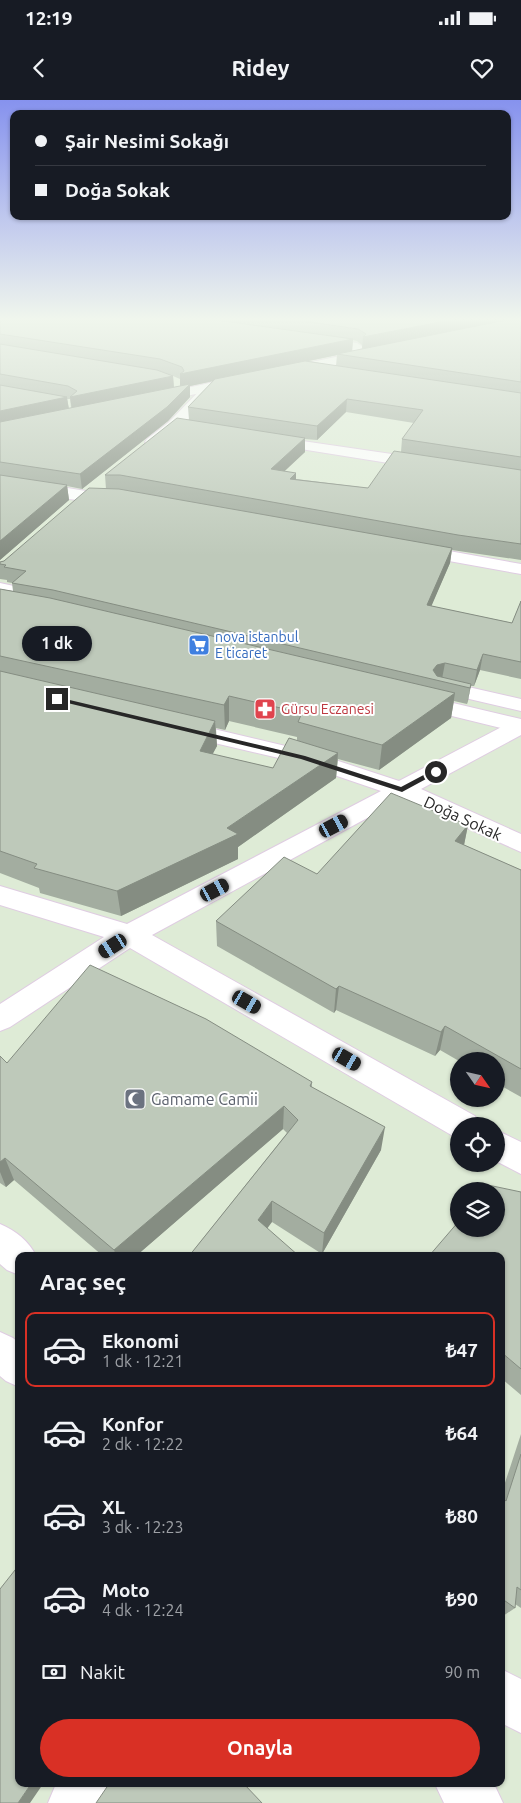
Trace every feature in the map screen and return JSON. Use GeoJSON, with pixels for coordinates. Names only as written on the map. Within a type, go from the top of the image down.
{"type":"FeatureCollection","features":[{"type":"Feature","properties":{"kind":"street"},"geometry":{"type":"LineString","coordinates":[[138,454],[174,425],[201,397]]}},
{"type":"Feature","properties":{"kind":"street"},"geometry":{"type":"LineString","coordinates":[[174,425],[194,428]]}},
{"type":"Feature","properties":{"kind":"street"},"geometry":{"type":"LineString","coordinates":[[252,437],[437,466]]}},
{"type":"Feature","properties":{"kind":"street"},"geometry":{"type":"LineString","coordinates":[[0,482],[86,496],[131,499]]}},
{"type":"Feature","properties":{"kind":"street"},"geometry":{"type":"LineString","coordinates":[[72,508],[101,484]]}},
{"type":"Feature","properties":{"kind":"street"},"geometry":{"type":"LineString","coordinates":[[404,548],[521,569]]}},
{"type":"Feature","properties":{"kind":"street"},"geometry":{"type":"LineString","coordinates":[[0,588],[56,608],[0,604]]}},
{"type":"Feature","properties":{"kind":"street"},"geometry":{"type":"LineString","coordinates":[[415,681],[521,705]]}},
{"type":"Feature","properties":{"kind":"street"},"geometry":{"type":"LineString","coordinates":[[395,696],[521,726]]}},
{"type":"Feature","properties":{"kind":"street","name":"Doğa Sokak"},"geometry":{"type":"LineString","coordinates":[[161,724],[303,757],[402,790],[521,844]]}},
{"type":"Feature","properties":{"kind":"street"},"geometry":{"type":"LineString","coordinates":[[0,1019],[129,935],[521,726]]}},
{"type":"Feature","properties":{"kind":"street"},"geometry":{"type":"LineString","coordinates":[[0,895],[129,935],[450,1118]]}},
{"type":"Feature","properties":{"kind":"street"},"geometry":{"type":"LineString","coordinates":[[505,1149],[521,1159]]}},
{"type":"Feature","properties":{"kind":"street"},"geometry":{"type":"LineString","coordinates":[[0,1241],[15,1254]]}},
{"type":"Feature","properties":{"kind":"street"},"geometry":{"type":"LineString","coordinates":[[0,1351],[15,1364]]}},
{"type":"Feature","properties":{"kind":"street"},"geometry":{"type":"LineString","coordinates":[[505,1696],[521,1710]]}},
{"type":"Feature","properties":{"kind":"street"},"geometry":{"type":"LineString","coordinates":[[72,1803],[83,1787]]}},
{"type":"Feature","properties":{"kind":"street"},"geometry":{"type":"LineString","coordinates":[[462,1787],[479,1803]]}},
{"type":"Feature","properties":{"kind":"building"},"geometry":{"type":"Polygon","coordinates":[[[0,397],[65,397],[0,411],[0,397]]]}},
{"type":"Feature","properties":{"kind":"building"},"geometry":{"type":"Polygon","coordinates":[[[123,397],[177,397],[167,407],[80,474],[0,462],[0,422],[123,397]]]}},
{"type":"Feature","properties":{"kind":"building"},"geometry":{"type":"Polygon","coordinates":[[[197,397],[521,397],[521,457],[402,439],[423,410],[347,399],[317,426],[188,407],[197,397]]]}},
{"type":"Feature","properties":{"kind":"building"},"geometry":{"type":"Polygon","coordinates":[[[177,418],[305,438],[271,469],[296,473],[290,479],[368,488],[394,451],[521,470],[521,544],[458,535],[120,475],[105,475],[177,418]]]}},
{"type":"Feature","properties":{"kind":"building"},"geometry":{"type":"Polygon","coordinates":[[[0,475],[67,485],[0,541],[0,475]]]}},
{"type":"Feature","properties":{"kind":"building"},"geometry":{"type":"Polygon","coordinates":[[[89,488],[119,489],[452,548],[427,605],[512,623],[521,601],[521,662],[483,654],[477,670],[445,663],[437,665],[433,670],[437,676],[471,684],[470,688],[53,590],[12,583],[26,571],[4,567],[6,565],[0,564],[0,562],[4,561],[89,488]]]}},
{"type":"Feature","properties":{"kind":"building"},"geometry":{"type":"Polygon","coordinates":[[[0,589],[50,598],[455,693],[382,745],[298,722],[302,713],[229,696],[224,705],[0,656],[0,589]]]}},
{"type":"Feature","properties":{"kind":"building"},"geometry":{"type":"Polygon","coordinates":[[[0,671],[215,721],[200,751],[273,768],[289,738],[338,753],[227,828],[238,834],[117,891],[34,868],[37,864],[0,851],[0,671]]]}},
{"type":"Feature","properties":{"kind":"building"},"geometry":{"type":"Polygon","coordinates":[[[391,793],[468,825],[455,841],[521,870],[521,1069],[505,1060],[505,1052],[491,1052],[445,1026],[441,1032],[339,986],[336,989],[216,921],[284,857],[317,874],[391,793]]]}},
{"type":"Feature","properties":{"kind":"building"},"geometry":{"type":"Polygon","coordinates":[[[90,965],[206,1019],[312,1082],[310,1086],[385,1127],[324,1233],[272,1201],[258,1220],[294,1252],[192,1252],[298,1120],[284,1106],[114,1250],[5,1158],[0,1162],[0,1056],[7,1063],[90,965]]]}},
{"type":"Feature","properties":{"kind":"building"},"geometry":{"type":"Polygon","coordinates":[[[505,1189],[521,1192],[521,1369],[505,1355],[505,1252],[432,1252],[450,1232],[450,1237],[505,1237],[505,1189]]]}},
{"type":"Feature","properties":{"kind":"building"},"geometry":{"type":"Polygon","coordinates":[[[521,1454],[521,1590],[517,1587],[515,1608],[505,1601],[506,1501],[521,1454]]]}},
{"type":"Feature","properties":{"kind":"building"},"geometry":{"type":"Polygon","coordinates":[[[15,1570],[15,1787],[29,1787],[18,1803],[0,1803],[0,1589],[15,1570]]]}},
{"type":"Feature","properties":{"kind":"building"},"geometry":{"type":"Polygon","coordinates":[[[107,1787],[247,1787],[262,1803],[96,1803],[107,1787]]]}},
{"type":"Feature","properties":{"kind":"place","name":"nova istanbul E ticaret"},"geometry":{"type":"Point","coordinates":[199,645]}},
{"type":"Feature","properties":{"kind":"place","name":"Gürsu Eczanesi"},"geometry":{"type":"Point","coordinates":[265,709]}},
{"type":"Feature","properties":{"kind":"place","name":"Gamame Camii"},"geometry":{"type":"Point","coordinates":[135,1099]}},
{"type":"Feature","properties":{"kind":"route"},"geometry":{"type":"LineString","coordinates":[[57,699],[303,757],[402,790],[436,772]]}}]}
